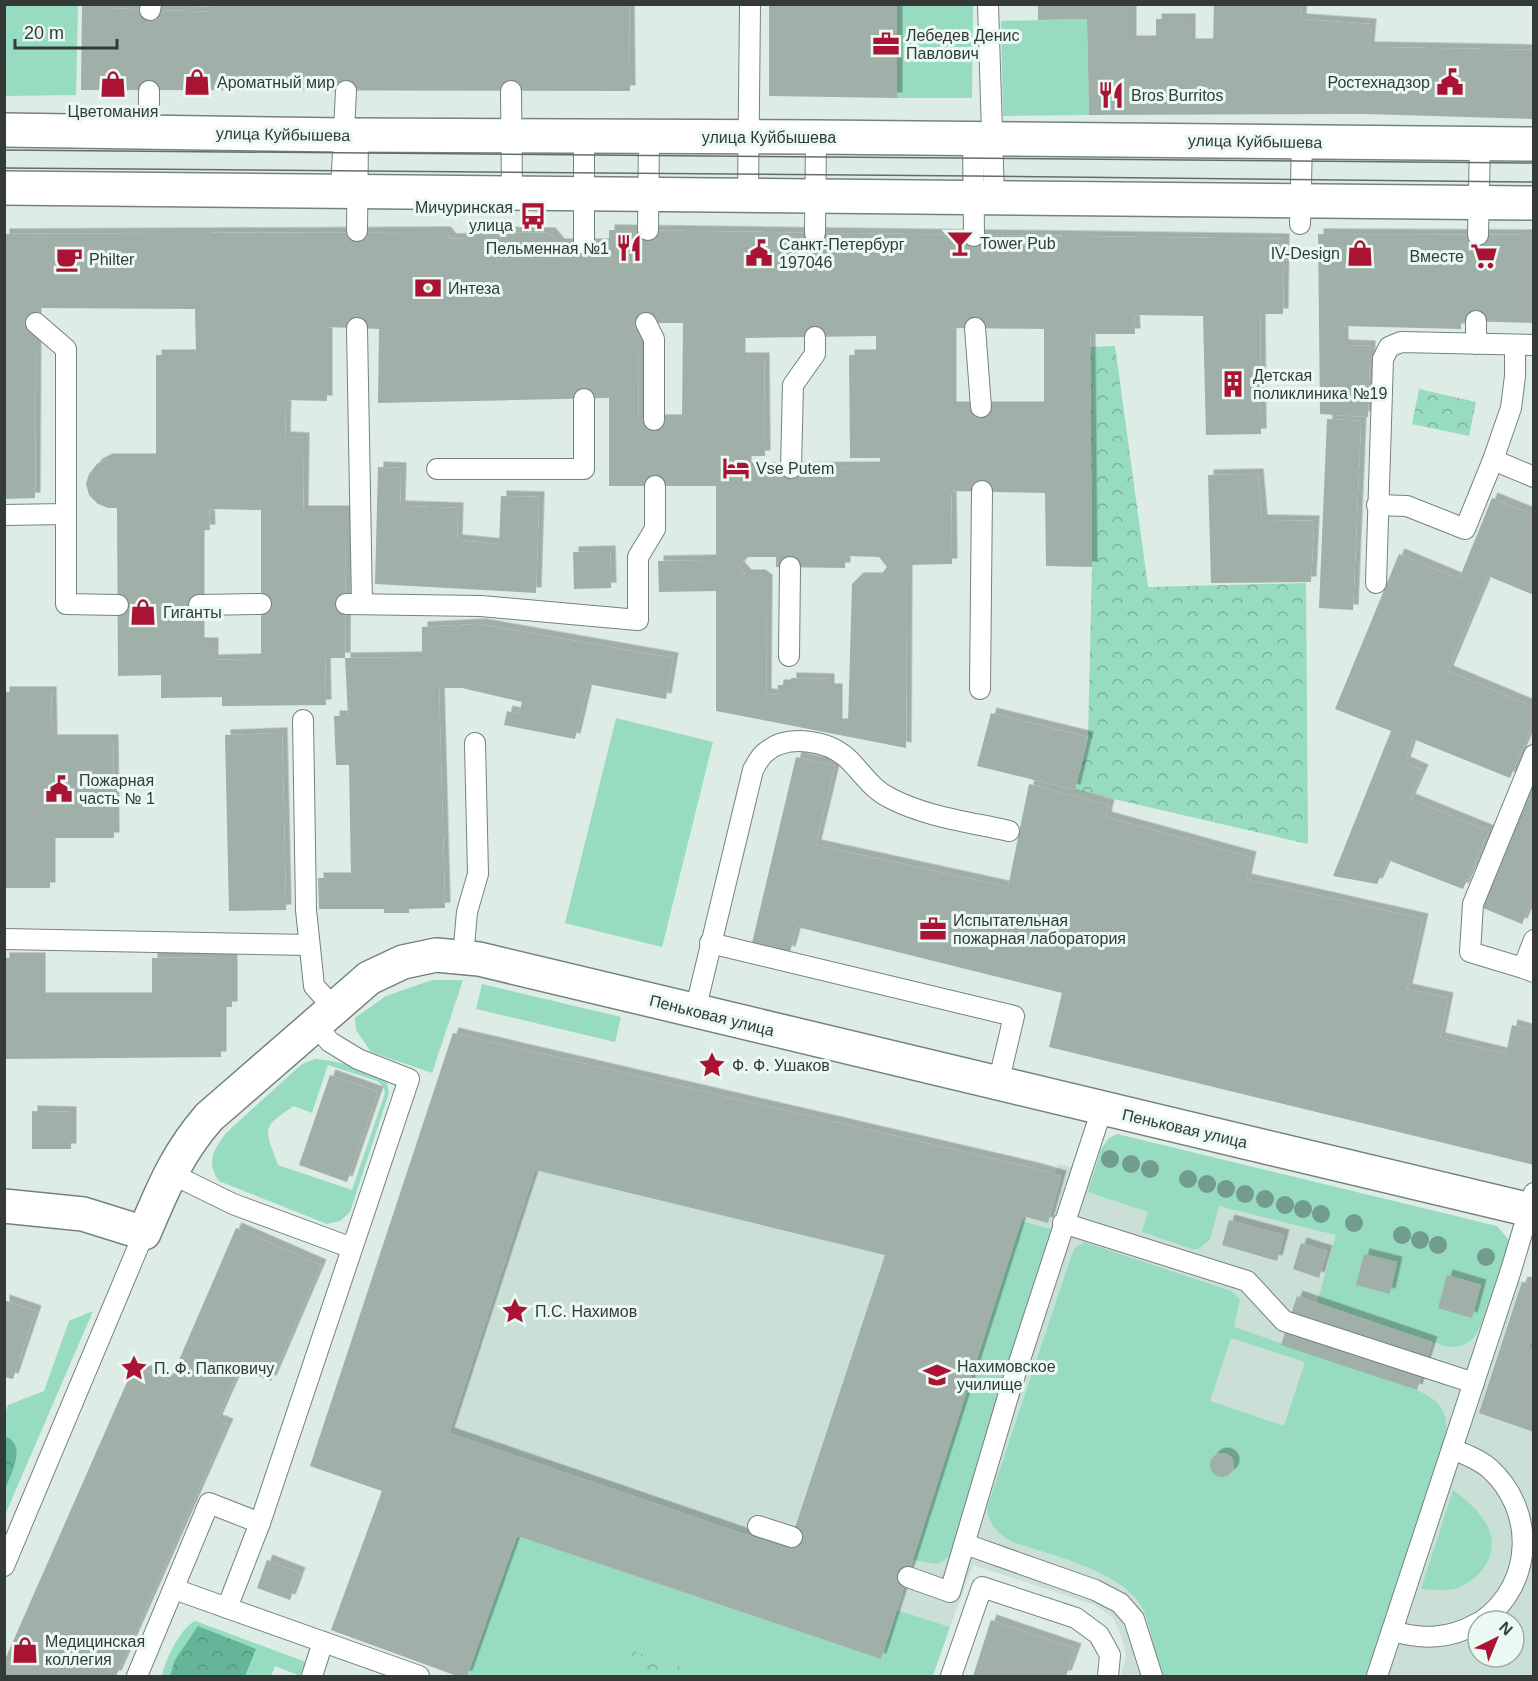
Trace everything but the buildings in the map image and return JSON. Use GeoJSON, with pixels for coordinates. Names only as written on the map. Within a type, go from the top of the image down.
{"type":"FeatureCollection","features":[{"type":"Feature","properties":{"kind":"main road","name":"улица Куйбышева"},"geometry":{"type":"LineString","coordinates":[[4,130],[351,135],[1533,144]]}},
{"type":"Feature","properties":{"kind":"main road"},"geometry":{"type":"LineString","coordinates":[[4,188],[984,197],[1300,212],[1479,202],[1533,203]]}},
{"type":"Feature","properties":{"kind":"main road","name":"Пеньковая улица"},"geometry":{"type":"LineString","coordinates":[[144,1233],[170,1173],[189,1141],[209,1118],[369,978],[403,962],[436,955],[479,959],[1102,1109],[1532,1204]]}},
{"type":"Feature","properties":{"kind":"main road"},"geometry":{"type":"LineString","coordinates":[[4,1206],[83,1214],[144,1233]]}},
{"type":"Feature","properties":{"kind":"lane"},"geometry":{"type":"LineString","coordinates":[[748,195],[750,4]]}},
{"type":"Feature","properties":{"kind":"lane"},"geometry":{"type":"LineString","coordinates":[[974,236],[984,197],[982,139],[988,4]]}},
{"type":"Feature","properties":{"kind":"lane"},"geometry":{"type":"LineString","coordinates":[[149,91],[149,132]]}},
{"type":"Feature","properties":{"kind":"lane"},"geometry":{"type":"LineString","coordinates":[[346,91],[351,135],[350,191],[357,231]]}},
{"type":"Feature","properties":{"kind":"lane"},"geometry":{"type":"LineString","coordinates":[[512,91],[512,193]]}},
{"type":"Feature","properties":{"kind":"lane"},"geometry":{"type":"LineString","coordinates":[[584,136],[584,244]]}},
{"type":"Feature","properties":{"kind":"lane"},"geometry":{"type":"LineString","coordinates":[[648,230],[650,136]]}},
{"type":"Feature","properties":{"kind":"lane"},"geometry":{"type":"LineString","coordinates":[[815,233],[816,137]]}},
{"type":"Feature","properties":{"kind":"lane"},"geometry":{"type":"LineString","coordinates":[[1300,212],[1302,142]]}},
{"type":"Feature","properties":{"kind":"lane"},"geometry":{"type":"LineString","coordinates":[[1478,235],[1480,143]]}},
{"type":"Feature","properties":{"kind":"lane"},"geometry":{"type":"LineString","coordinates":[[1476,321],[1476,344]]}},
{"type":"Feature","properties":{"kind":"lane"},"geometry":{"type":"LineString","coordinates":[[36,323],[66,348],[66,604],[118,605]]}},
{"type":"Feature","properties":{"kind":"lane"},"geometry":{"type":"LineString","coordinates":[[646,323],[654,339],[654,420]]}},
{"type":"Feature","properties":{"kind":"lane"},"geometry":{"type":"LineString","coordinates":[[357,328],[354,604],[481,606],[638,620],[638,557],[656,529],[655,486]]}},
{"type":"Feature","properties":{"kind":"lane"},"geometry":{"type":"LineString","coordinates":[[975,328],[981,407]]}},
{"type":"Feature","properties":{"kind":"lane"},"geometry":{"type":"LineString","coordinates":[[791,468],[793,385],[815,354],[815,337]]}},
{"type":"Feature","properties":{"kind":"lane"},"geometry":{"type":"LineString","coordinates":[[1376,583],[1377,505],[1383,359],[1389,347],[1401,342],[1524,345],[1515,376],[1511,408],[1465,529],[1407,507],[1377,505]]}},
{"type":"Feature","properties":{"kind":"lane"},"geometry":{"type":"LineString","coordinates":[[436,469],[584,469],[584,399]]}},
{"type":"Feature","properties":{"kind":"lane"},"geometry":{"type":"LineString","coordinates":[[1493,460],[1533,477]]}},
{"type":"Feature","properties":{"kind":"lane"},"geometry":{"type":"LineString","coordinates":[[980,689],[982,491]]}},
{"type":"Feature","properties":{"kind":"lane"},"geometry":{"type":"LineString","coordinates":[[4,515],[66,514]]}},
{"type":"Feature","properties":{"kind":"lane"},"geometry":{"type":"LineString","coordinates":[[789,656],[790,567]]}},
{"type":"Feature","properties":{"kind":"lane"},"geometry":{"type":"LineString","coordinates":[[199,605],[261,604]]}},
{"type":"Feature","properties":{"kind":"lane"},"geometry":{"type":"LineString","coordinates":[[227,1608],[260,1523],[409,1079],[358,1059],[330,1041],[314,986],[306,910],[303,720]]}},
{"type":"Feature","properties":{"kind":"lane"},"geometry":{"type":"LineString","coordinates":[[695,1011],[753,770],[765,752],[781,744],[801,741],[825,746],[846,757],[864,779],[887,797],[909,807],[1009,831]]}},
{"type":"Feature","properties":{"kind":"lane"},"geometry":{"type":"LineString","coordinates":[[463,957],[467,912],[478,874],[476,743]]}},
{"type":"Feature","properties":{"kind":"lane"},"geometry":{"type":"LineString","coordinates":[[1533,755],[1473,904],[1470,952],[1528,970],[1533,940]]}},
{"type":"Feature","properties":{"kind":"lane"},"geometry":{"type":"LineString","coordinates":[[4,939],[309,945]]}},
{"type":"Feature","properties":{"kind":"lane"},"geometry":{"type":"LineString","coordinates":[[710,943],[1014,1016],[998,1084]]}},
{"type":"Feature","properties":{"kind":"lane"},"geometry":{"type":"LineString","coordinates":[[950,1592],[1009,1393],[1102,1109]]}},
{"type":"Feature","properties":{"kind":"lane"},"geometry":{"type":"LineString","coordinates":[[170,1173],[234,1204],[352,1248]]}},
{"type":"Feature","properties":{"kind":"lane"},"geometry":{"type":"LineString","coordinates":[[1377,1677],[1532,1204]]}},
{"type":"Feature","properties":{"kind":"lane"},"geometry":{"type":"LineString","coordinates":[[1063,1223],[1247,1281],[1284,1321],[1474,1383]]}},
{"type":"Feature","properties":{"kind":"lane"},"geometry":{"type":"LineString","coordinates":[[4,1566],[144,1233]]}},
{"type":"Feature","properties":{"kind":"lane"},"geometry":{"type":"LineString","coordinates":[[1452,1449],[1471,1456],[1487,1466],[1502,1480],[1513,1497],[1522,1525],[1523,1555],[1518,1574],[1510,1591],[1496,1609]]}},
{"type":"Feature","properties":{"kind":"lane"},"geometry":{"type":"LineString","coordinates":[[137,1677],[209,1503],[260,1523]]}},
{"type":"Feature","properties":{"kind":"lane"},"geometry":{"type":"LineString","coordinates":[[758,1526],[792,1538]]}},
{"type":"Feature","properties":{"kind":"lane"},"geometry":{"type":"LineString","coordinates":[[965,1544],[1095,1590],[1120,1603],[1134,1619],[1152,1677]]}},
{"type":"Feature","properties":{"kind":"lane"},"geometry":{"type":"LineString","coordinates":[[908,1577],[978,1600]]}},
{"type":"Feature","properties":{"kind":"lane"},"geometry":{"type":"LineString","coordinates":[[951,1677],[982,1587],[1076,1618],[1099,1635],[1110,1655],[1108,1677]]}},
{"type":"Feature","properties":{"kind":"lane"},"geometry":{"type":"LineString","coordinates":[[174,1589],[420,1677]]}},
{"type":"Feature","properties":{"kind":"lane"},"geometry":{"type":"LineString","coordinates":[[1392,1631],[1430,1638],[1449,1635],[1466,1628]]}},
{"type":"Feature","properties":{"kind":"lane"},"geometry":{"type":"LineString","coordinates":[[312,1677],[323,1642]]}},
{"type":"Feature","properties":{"kind":"shaded area","name":"Нахимовское училище"},"geometry":{"type":"Polygon","coordinates":[[[453,1033],[1055,1174],[1058,1164],[1533,1284],[1533,1676],[1121,1676],[1126,1655],[1120,1632],[1113,1618],[1095,1605],[973,1565],[950,1627],[897,1610],[881,1659],[518,1536],[467,1676],[457,1676],[331,1630],[382,1491],[310,1466],[453,1033]]]}},
{"type":"Feature","properties":{"kind":"green space"},"geometry":{"type":"Polygon","coordinates":[[[4,5],[78,5],[76,95],[5,96],[4,5]]]}},
{"type":"Feature","properties":{"kind":"green space"},"geometry":{"type":"Polygon","coordinates":[[[897,5],[973,5],[972,98],[897,98],[897,5]]]}},
{"type":"Feature","properties":{"kind":"green space"},"geometry":{"type":"Polygon","coordinates":[[[1087,19],[1089,115],[1003,116],[1001,21],[1087,19]]]}},
{"type":"Feature","properties":{"kind":"green space"},"geometry":{"type":"Polygon","coordinates":[[[1115,346],[1148,587],[1306,583],[1308,844],[1075,790],[1088,737],[1092,567],[1090,347],[1115,346]]]}},
{"type":"Feature","properties":{"kind":"green space"},"geometry":{"type":"Polygon","coordinates":[[[1419,389],[1476,402],[1469,436],[1412,424],[1419,389]]]}},
{"type":"Feature","properties":{"kind":"green space"},"geometry":{"type":"Polygon","coordinates":[[[616,718],[713,742],[662,947],[565,923],[616,718]]]}},
{"type":"Feature","properties":{"kind":"green space"},"geometry":{"type":"Polygon","coordinates":[[[432,980],[463,980],[432,1073],[371,1052],[356,1030],[355,1018],[386,996],[432,980]]]}},
{"type":"Feature","properties":{"kind":"green space"},"geometry":{"type":"Polygon","coordinates":[[[482,984],[621,1017],[615,1042],[476,1009],[482,984]]]}},
{"type":"Feature","properties":{"kind":"green space"},"geometry":{"type":"Polygon","coordinates":[[[315,1059],[353,1066],[387,1083],[389,1093],[350,1212],[340,1221],[327,1224],[219,1181],[212,1162],[215,1151],[226,1133],[302,1064],[315,1059]],[[328,1065],[312,1113],[294,1106],[275,1119],[268,1130],[270,1144],[278,1165],[352,1190],[385,1093],[383,1086],[377,1081],[328,1065]]]}},
{"type":"Feature","properties":{"kind":"green space"},"geometry":{"type":"Polygon","coordinates":[[[1117,1134],[1497,1226],[1508,1239],[1508,1247],[1480,1327],[1468,1343],[1448,1347],[1317,1303],[1336,1235],[1219,1206],[1210,1240],[1198,1249],[1142,1232],[1148,1212],[1088,1192],[1101,1149],[1109,1138],[1117,1134]]]}},
{"type":"Feature","properties":{"kind":"green space"},"geometry":{"type":"Polygon","coordinates":[[[1021,1221],[1051,1229],[954,1550],[938,1564],[913,1560],[1021,1221]]]}},
{"type":"Feature","properties":{"kind":"green space"},"geometry":{"type":"Polygon","coordinates":[[[1084,1242],[1231,1291],[1240,1299],[1234,1327],[1417,1390],[1439,1405],[1443,1411],[1446,1426],[1444,1446],[1369,1676],[1164,1676],[1159,1669],[1144,1611],[1135,1598],[1122,1586],[1066,1559],[1012,1542],[992,1524],[987,1508],[1074,1249],[1084,1242]],[[1231,1338],[1210,1401],[1284,1426],[1305,1362],[1231,1338]]]}},
{"type":"Feature","properties":{"kind":"green space"},"geometry":{"type":"Polygon","coordinates":[[[93,1311],[5,1515],[4,1417],[8,1405],[44,1391],[69,1321],[93,1311]]]}},
{"type":"Feature","properties":{"kind":"green space"},"geometry":{"type":"Polygon","coordinates":[[[5,1436],[12,1440],[17,1453],[5,1490],[5,1436]]]}},
{"type":"Feature","properties":{"kind":"green space"},"geometry":{"type":"Polygon","coordinates":[[[1453,1490],[1471,1504],[1485,1522],[1491,1536],[1490,1554],[1483,1569],[1470,1582],[1454,1589],[1421,1589],[1453,1490]]]}},
{"type":"Feature","properties":{"kind":"green space"},"geometry":{"type":"Polygon","coordinates":[[[517,1536],[881,1659],[897,1610],[950,1627],[933,1676],[467,1676],[517,1536]]]}},
{"type":"Feature","properties":{"kind":"green space"},"geometry":{"type":"Polygon","coordinates":[[[195,1621],[306,1662],[300,1676],[275,1666],[271,1676],[162,1676],[166,1662],[179,1638],[184,1630],[195,1621]]]}},
{"type":"Feature","properties":{"kind":"green space"},"geometry":{"type":"Polygon","coordinates":[[[198,1626],[256,1649],[245,1676],[170,1676],[175,1660],[198,1626]]]}},
{"type":"Feature","properties":{"kind":"green space"},"geometry":{"type":"Polygon","coordinates":[[[633,1651],[707,1676],[625,1676],[633,1651]]]}},
{"type":"Feature","properties":{"kind":"tram line"},"geometry":{"type":"LineString","coordinates":[[4,150],[1534,163]]}},
{"type":"Feature","properties":{"kind":"tram line"},"geometry":{"type":"LineString","coordinates":[[4,168],[1534,182]]}},
{"type":"Feature","properties":{"kind":"place","name":"Лебедев Денис Павлович"},"geometry":{"type":"Point","coordinates":[886,44]}},
{"type":"Feature","properties":{"kind":"place","name":"Ароматный мир"},"geometry":{"type":"Point","coordinates":[197,82]}},
{"type":"Feature","properties":{"kind":"place","name":"Ростехнадзор"},"geometry":{"type":"Point","coordinates":[1450,82]}},
{"type":"Feature","properties":{"kind":"place","name":"Цветомания"},"geometry":{"type":"Point","coordinates":[113,84]}},
{"type":"Feature","properties":{"kind":"place","name":"Bros Burritos"},"geometry":{"type":"Point","coordinates":[1111,95]}},
{"type":"Feature","properties":{"kind":"place","name":"Мичуринская улица"},"geometry":{"type":"Point","coordinates":[533,216]}},
{"type":"Feature","properties":{"kind":"place","name":"Tower Pub"},"geometry":{"type":"Point","coordinates":[960,243]}},
{"type":"Feature","properties":{"kind":"place","name":"Пельменная №1"},"geometry":{"type":"Point","coordinates":[629,248]}},
{"type":"Feature","properties":{"kind":"place","name":"Санкт-Петербург 197046"},"geometry":{"type":"Point","coordinates":[759,253]}},
{"type":"Feature","properties":{"kind":"place","name":"IV-Design"},"geometry":{"type":"Point","coordinates":[1360,253]}},
{"type":"Feature","properties":{"kind":"place","name":"Вместе"},"geometry":{"type":"Point","coordinates":[1484,256]}},
{"type":"Feature","properties":{"kind":"place","name":"Philter"},"geometry":{"type":"Point","coordinates":[69,259]}},
{"type":"Feature","properties":{"kind":"place","name":"Интеза"},"geometry":{"type":"Point","coordinates":[428,288]}},
{"type":"Feature","properties":{"kind":"place","name":"Детская поликлиника №19"},"geometry":{"type":"Point","coordinates":[1233,384]}},
{"type":"Feature","properties":{"kind":"place","name":"Vse Putem"},"geometry":{"type":"Point","coordinates":[736,468]}},
{"type":"Feature","properties":{"kind":"place","name":"Гиганты"},"geometry":{"type":"Point","coordinates":[143,612]}},
{"type":"Feature","properties":{"kind":"place","name":"Пожарная часть № 1"},"geometry":{"type":"Point","coordinates":[59,789]}},
{"type":"Feature","properties":{"kind":"place","name":"Испытательная пожарная лаборатория"},"geometry":{"type":"Point","coordinates":[933,929]}},
{"type":"Feature","properties":{"kind":"place","name":"Ф. Ф. Ушаков"},"geometry":{"type":"Point","coordinates":[712,1065]}},
{"type":"Feature","properties":{"kind":"place","name":"П.С. Нахимов"},"geometry":{"type":"Point","coordinates":[515,1311]}},
{"type":"Feature","properties":{"kind":"place","name":"П. Ф. Папковичу"},"geometry":{"type":"Point","coordinates":[134,1368]}},
{"type":"Feature","properties":{"kind":"place","name":"Нахимовское училище"},"geometry":{"type":"Point","coordinates":[937,1375]}},
{"type":"Feature","properties":{"kind":"place","name":"Медицинская коллегия"},"geometry":{"type":"Point","coordinates":[25,1650]}}]}
